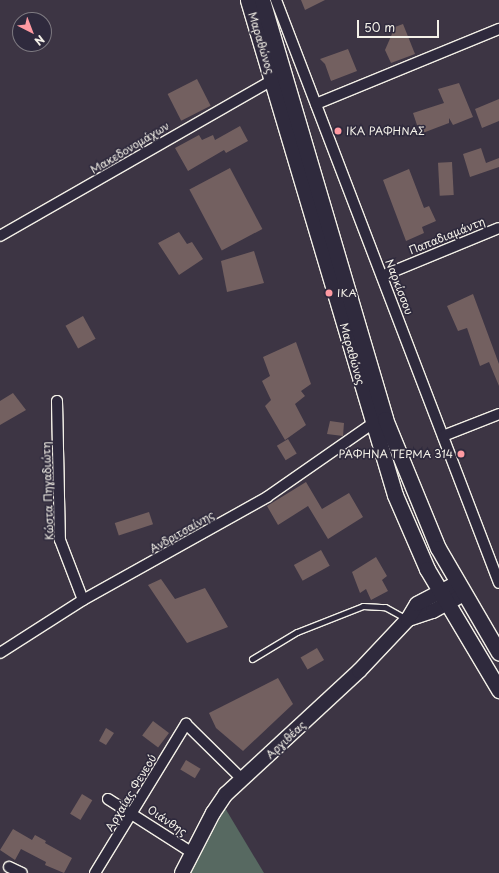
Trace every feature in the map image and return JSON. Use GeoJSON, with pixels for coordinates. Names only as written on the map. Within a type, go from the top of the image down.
{"type":"FeatureCollection","features":[{"type":"Feature","properties":{"kind":"main road","name":"Μαραθώνος"},"geometry":{"type":"LineString","coordinates":[[248,0],[372,424],[406,523],[446,604],[499,690]]}},
{"type":"Feature","properties":{"kind":"main road","name":"Μαραθώνος"},"geometry":{"type":"LineString","coordinates":[[262,0],[385,419],[423,514],[460,589],[499,653]]}},
{"type":"Feature","properties":{"kind":"street","name":"Ναρκίσσου"},"geometry":{"type":"LineString","coordinates":[[276,0],[499,583]]}},
{"type":"Feature","properties":{"kind":"street"},"geometry":{"type":"LineString","coordinates":[[316,104],[499,29]]}},
{"type":"Feature","properties":{"kind":"street","name":"Μακεδονομάχων"},"geometry":{"type":"LineString","coordinates":[[0,236],[272,80]]}},
{"type":"Feature","properties":{"kind":"street","name":"Παπαδιαμάντη"},"geometry":{"type":"LineString","coordinates":[[382,276],[499,228]]}},
{"type":"Feature","properties":{"kind":"street","name":"Κώστα Πηγαδιώτη"},"geometry":{"type":"LineString","coordinates":[[57,400],[60,540],[83,600]]}},
{"type":"Feature","properties":{"kind":"street"},"geometry":{"type":"LineString","coordinates":[[443,436],[499,414]]}},
{"type":"Feature","properties":{"kind":"street","name":"Ανδριτσαίνης"},"geometry":{"type":"LineString","coordinates":[[0,653],[83,600],[267,497],[372,424]]}},
{"type":"Feature","properties":{"kind":"street","name":"Αργιθέας"},"geometry":{"type":"LineString","coordinates":[[182,873],[191,852],[217,807],[242,778],[359,671],[408,619],[417,604],[439,590],[460,589]]}},
{"type":"Feature","properties":{"kind":"street"},"geometry":{"type":"LineString","coordinates":[[408,619],[446,604],[460,589]]}},
{"type":"Feature","properties":{"kind":"street","name":"Αρχαίας Φενεού"},"geometry":{"type":"LineString","coordinates":[[95,873],[186,724],[242,778]]}},
{"type":"Feature","properties":{"kind":"street","name":"Οιάνθης"},"geometry":{"type":"LineString","coordinates":[[108,799],[133,813],[191,852]]}},
{"type":"Feature","properties":{"kind":"street"},"geometry":{"type":"LineString","coordinates":[[9,867],[22,873]]}},
{"type":"Feature","properties":{"kind":"lane"},"geometry":{"type":"LineString","coordinates":[[252,659],[297,632],[363,606],[385,606],[408,619]]}},
{"type":"Feature","properties":{"kind":"green space"},"geometry":{"type":"Polygon","coordinates":[[[225,808],[264,873],[191,873],[225,808]]]}},
{"type":"Feature","properties":{"kind":"building"},"geometry":{"type":"Polygon","coordinates":[[[301,0],[325,0],[305,10],[301,0]]]}},
{"type":"Feature","properties":{"kind":"building"},"geometry":{"type":"Polygon","coordinates":[[[403,24],[415,54],[391,63],[385,50],[395,27],[403,24]]]}},
{"type":"Feature","properties":{"kind":"building"},"geometry":{"type":"Polygon","coordinates":[[[348,49],[357,71],[331,81],[325,64],[320,59],[348,49]]]}},
{"type":"Feature","properties":{"kind":"building"},"geometry":{"type":"Polygon","coordinates":[[[197,79],[211,106],[181,121],[168,94],[197,79]]]}},
{"type":"Feature","properties":{"kind":"building"},"geometry":{"type":"Polygon","coordinates":[[[459,83],[473,117],[453,125],[449,118],[449,123],[420,134],[413,113],[444,103],[438,89],[459,83]]]}},
{"type":"Feature","properties":{"kind":"building"},"geometry":{"type":"Polygon","coordinates":[[[499,99],[499,121],[482,128],[475,109],[499,99]]]}},
{"type":"Feature","properties":{"kind":"building"},"geometry":{"type":"Polygon","coordinates":[[[240,126],[248,141],[226,153],[224,150],[188,171],[175,148],[199,135],[202,140],[213,135],[215,140],[240,126]]]}},
{"type":"Feature","properties":{"kind":"building"},"geometry":{"type":"Polygon","coordinates":[[[481,148],[486,163],[499,158],[499,167],[470,177],[463,154],[481,148]]]}},
{"type":"Feature","properties":{"kind":"building"},"geometry":{"type":"Polygon","coordinates":[[[452,162],[454,195],[440,196],[438,163],[452,162]]]}},
{"type":"Feature","properties":{"kind":"building"},"geometry":{"type":"Polygon","coordinates":[[[230,168],[262,229],[222,251],[189,190],[230,168]]]}},
{"type":"Feature","properties":{"kind":"building"},"geometry":{"type":"Polygon","coordinates":[[[409,169],[424,208],[429,206],[436,221],[422,227],[424,233],[406,241],[383,180],[409,169]]]}},
{"type":"Feature","properties":{"kind":"building"},"geometry":{"type":"Polygon","coordinates":[[[179,232],[187,244],[192,242],[203,259],[179,275],[158,243],[179,232]]]}},
{"type":"Feature","properties":{"kind":"building"},"geometry":{"type":"Polygon","coordinates":[[[254,251],[264,283],[227,292],[221,261],[254,251]]]}},
{"type":"Feature","properties":{"kind":"building"},"geometry":{"type":"Polygon","coordinates":[[[473,294],[499,364],[499,386],[489,362],[480,366],[467,328],[458,331],[447,306],[473,294]]]}},
{"type":"Feature","properties":{"kind":"building"},"geometry":{"type":"Polygon","coordinates":[[[83,316],[96,339],[78,348],[66,326],[83,316]]]}},
{"type":"Feature","properties":{"kind":"building"},"geometry":{"type":"Polygon","coordinates":[[[296,342],[311,384],[301,391],[305,396],[295,404],[306,425],[285,440],[265,406],[271,400],[262,381],[270,376],[263,357],[296,342]]]}},
{"type":"Feature","properties":{"kind":"building"},"geometry":{"type":"Polygon","coordinates":[[[13,393],[26,410],[0,425],[0,401],[13,393]]]}},
{"type":"Feature","properties":{"kind":"building"},"geometry":{"type":"Polygon","coordinates":[[[330,421],[344,423],[343,436],[327,434],[330,421]]]}},
{"type":"Feature","properties":{"kind":"building"},"geometry":{"type":"Polygon","coordinates":[[[288,439],[297,454],[286,460],[277,446],[288,439]]]}},
{"type":"Feature","properties":{"kind":"building"},"geometry":{"type":"Polygon","coordinates":[[[306,482],[322,509],[349,493],[363,517],[328,539],[308,506],[278,525],[267,506],[306,482]]]}},
{"type":"Feature","properties":{"kind":"building"},"geometry":{"type":"Polygon","coordinates":[[[149,512],[153,524],[119,535],[115,523],[149,512]]]}},
{"type":"Feature","properties":{"kind":"building"},"geometry":{"type":"Polygon","coordinates":[[[321,550],[330,566],[303,581],[294,565],[321,550]]]}},
{"type":"Feature","properties":{"kind":"building"},"geometry":{"type":"Polygon","coordinates":[[[376,557],[387,576],[382,580],[388,591],[371,600],[366,589],[360,593],[352,572],[376,557]]]}},
{"type":"Feature","properties":{"kind":"building"},"geometry":{"type":"Polygon","coordinates":[[[161,579],[175,599],[205,588],[228,627],[187,643],[148,585],[161,579]]]}},
{"type":"Feature","properties":{"kind":"building"},"geometry":{"type":"Polygon","coordinates":[[[317,648],[324,660],[308,670],[301,658],[317,648]]]}},
{"type":"Feature","properties":{"kind":"building"},"geometry":{"type":"Polygon","coordinates":[[[278,678],[293,704],[243,751],[216,728],[209,713],[278,678]]]}},
{"type":"Feature","properties":{"kind":"building"},"geometry":{"type":"Polygon","coordinates":[[[153,721],[169,733],[158,747],[142,735],[153,721]]]}},
{"type":"Feature","properties":{"kind":"building"},"geometry":{"type":"Polygon","coordinates":[[[106,728],[114,733],[106,745],[99,741],[106,728]]]}},
{"type":"Feature","properties":{"kind":"building"},"geometry":{"type":"Polygon","coordinates":[[[186,760],[201,769],[195,778],[180,769],[186,760]]]}},
{"type":"Feature","properties":{"kind":"building"},"geometry":{"type":"Polygon","coordinates":[[[82,794],[92,800],[80,820],[70,814],[82,794]]]}},
{"type":"Feature","properties":{"kind":"building"},"geometry":{"type":"Polygon","coordinates":[[[13,829],[32,840],[35,835],[46,841],[45,843],[72,858],[64,873],[45,865],[46,862],[21,849],[15,860],[0,850],[13,829]]]}},
{"type":"Feature","properties":{"kind":"place","name":"ΙΚΑ ΡΑΦΗΝΑΣ"},"geometry":{"type":"Point","coordinates":[338,131]}},
{"type":"Feature","properties":{"kind":"place","name":"ΙΚΑ"},"geometry":{"type":"Point","coordinates":[329,293]}},
{"type":"Feature","properties":{"kind":"place","name":"ΡΑΦΗΝΑ ΤΕΡΜΑ 314"},"geometry":{"type":"Point","coordinates":[461,454]}}]}
